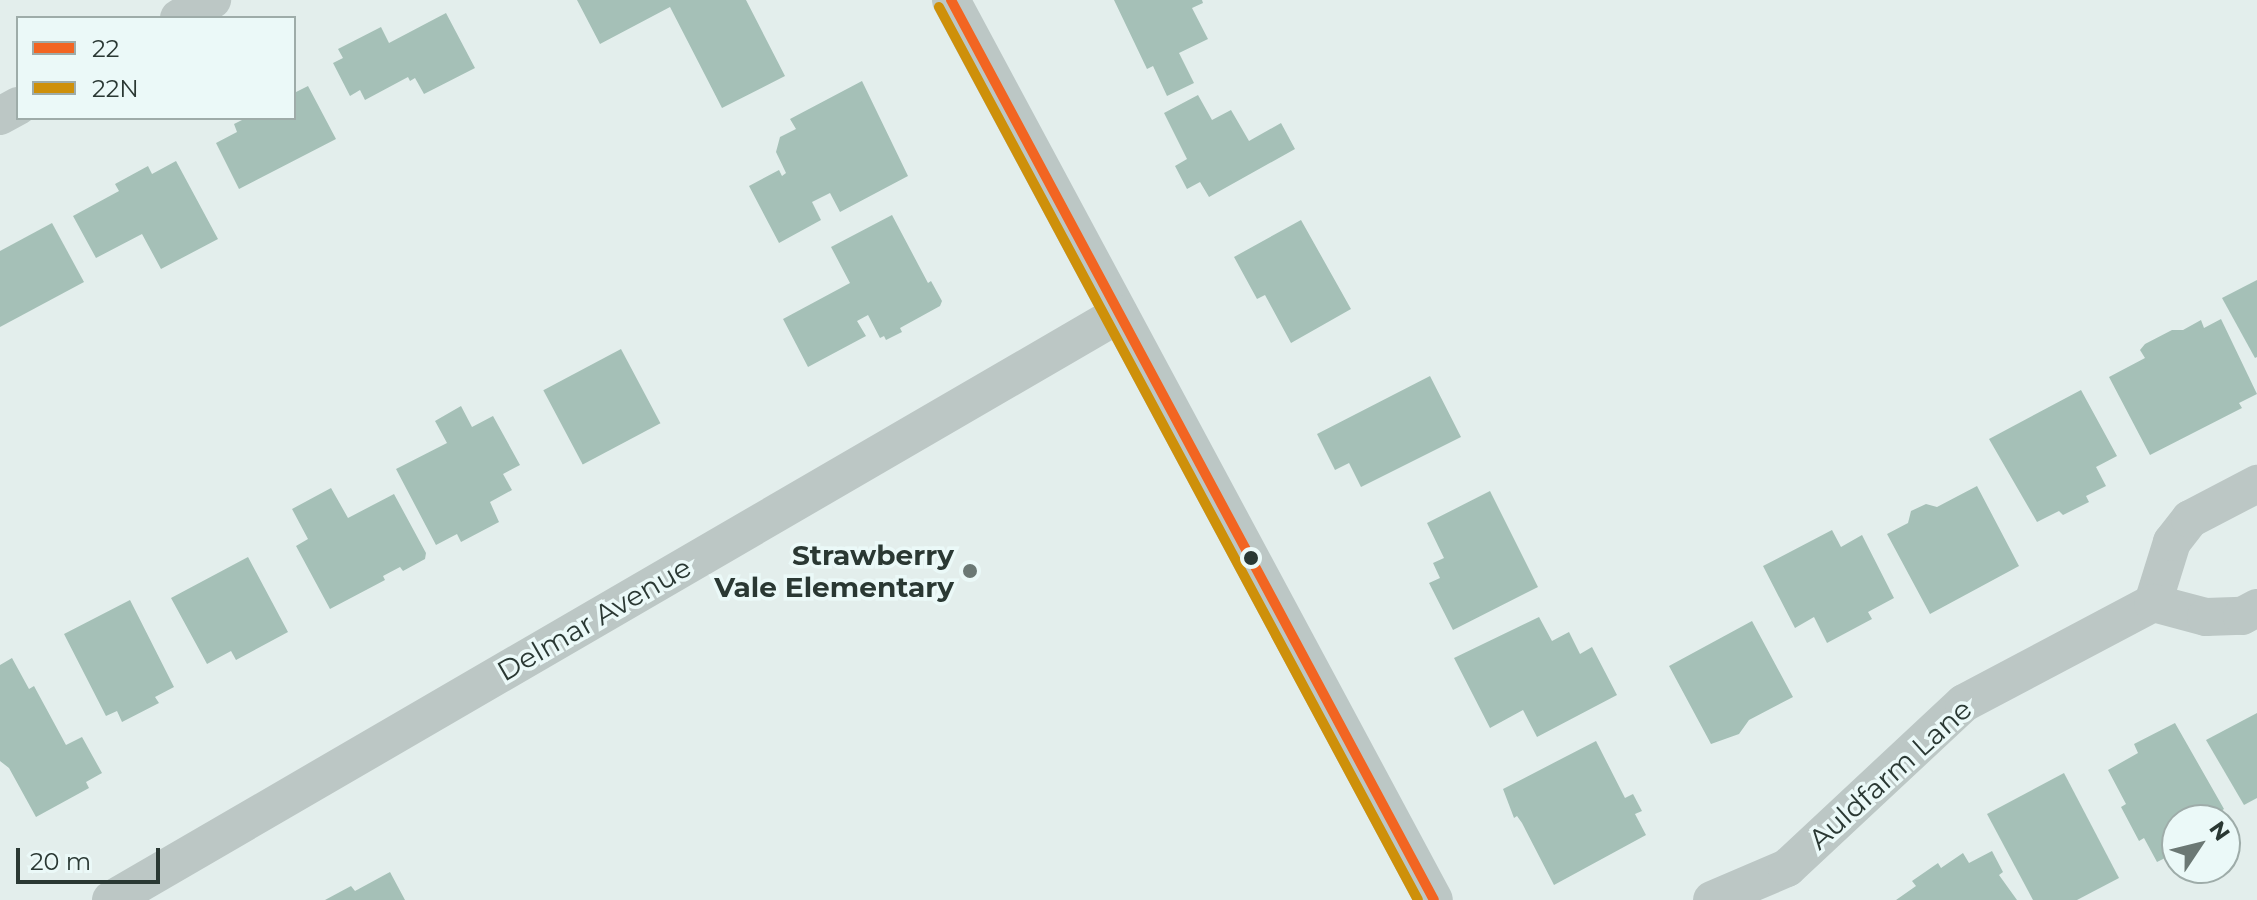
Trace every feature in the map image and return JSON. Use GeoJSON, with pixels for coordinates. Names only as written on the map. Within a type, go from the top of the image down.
{"type":"FeatureCollection","features":[{"type":"Feature","properties":{"kind":"street"},"geometry":{"type":"LineString","coordinates":[[183,16],[212,0]]}},
{"type":"Feature","properties":{"kind":"street"},"geometry":{"type":"LineString","coordinates":[[951,0],[1434,900]]}},
{"type":"Feature","properties":{"kind":"street","name":"Delmar Avenue"},"geometry":{"type":"LineString","coordinates":[[111,900],[1119,314]]}},
{"type":"Feature","properties":{"kind":"street"},"geometry":{"type":"LineString","coordinates":[[2257,484],[2190,519],[2172,542],[2153,603],[2206,617],[2242,616],[2257,608]]}},
{"type":"Feature","properties":{"kind":"street","name":"Auldfarm Lane"},"geometry":{"type":"LineString","coordinates":[[1712,900],[1787,868],[1964,703],[2153,603]]}},
{"type":"Feature","properties":{"kind":"building"},"geometry":{"type":"Polygon","coordinates":[[[577,0],[746,0],[785,76],[722,108],[670,7],[600,44],[577,0]]]}},
{"type":"Feature","properties":{"kind":"building"},"geometry":{"type":"Polygon","coordinates":[[[1114,0],[1202,0],[1203,3],[1192,8],[1208,39],[1179,53],[1194,83],[1167,96],[1153,66],[1147,69],[1114,0]]]}},
{"type":"Feature","properties":{"kind":"building"},"geometry":{"type":"Polygon","coordinates":[[[446,13],[475,68],[424,94],[415,78],[410,81],[408,77],[365,100],[360,90],[350,96],[333,63],[343,58],[338,49],[381,27],[389,43],[446,13]]]}},
{"type":"Feature","properties":{"kind":"building"},"geometry":{"type":"Polygon","coordinates":[[[862,81],[908,176],[840,212],[830,193],[812,202],[821,220],[779,243],[749,186],[779,170],[782,176],[786,173],[776,152],[780,137],[796,129],[790,119],[862,81]]]}},
{"type":"Feature","properties":{"kind":"building"},"geometry":{"type":"Polygon","coordinates":[[[308,86],[336,139],[239,189],[216,143],[237,132],[234,124],[242,120],[296,120],[296,92],[308,86]]]}},
{"type":"Feature","properties":{"kind":"building"},"geometry":{"type":"Polygon","coordinates":[[[1198,95],[1212,120],[1231,110],[1249,141],[1281,123],[1295,149],[1209,197],[1200,182],[1187,189],[1175,166],[1187,159],[1164,113],[1198,95]]]}},
{"type":"Feature","properties":{"kind":"building"},"geometry":{"type":"Polygon","coordinates":[[[176,161],[218,239],[161,269],[142,234],[96,258],[73,216],[119,191],[115,184],[148,166],[152,174],[176,161]]]}},
{"type":"Feature","properties":{"kind":"building"},"geometry":{"type":"Polygon","coordinates":[[[892,215],[928,283],[931,281],[942,301],[940,306],[900,328],[902,332],[886,340],[884,336],[880,338],[868,315],[857,321],[866,336],[808,367],[783,319],[850,283],[831,247],[892,215]]]}},
{"type":"Feature","properties":{"kind":"building"},"geometry":{"type":"Polygon","coordinates":[[[1301,220],[1351,309],[1291,343],[1265,295],[1257,299],[1234,257],[1301,220]]]}},
{"type":"Feature","properties":{"kind":"building"},"geometry":{"type":"Polygon","coordinates":[[[52,223],[84,282],[0,327],[0,251],[52,223]]]}},
{"type":"Feature","properties":{"kind":"building"},"geometry":{"type":"Polygon","coordinates":[[[2257,280],[2257,357],[2255,358],[2222,298],[2257,280]]]}},
{"type":"Feature","properties":{"kind":"building"},"geometry":{"type":"Polygon","coordinates":[[[2221,319],[2257,394],[2239,403],[2242,408],[2150,455],[2109,377],[2145,358],[2140,350],[2145,344],[2172,330],[2183,330],[2201,320],[2204,328],[2221,319]]]}},
{"type":"Feature","properties":{"kind":"building"},"geometry":{"type":"Polygon","coordinates":[[[621,349],[660,423],[583,464],[543,390],[621,349]]]}},
{"type":"Feature","properties":{"kind":"building"},"geometry":{"type":"Polygon","coordinates":[[[1430,376],[1461,437],[1361,487],[1349,463],[1335,470],[1317,434],[1430,376]]]}},
{"type":"Feature","properties":{"kind":"building"},"geometry":{"type":"Polygon","coordinates":[[[2081,390],[2117,456],[2096,467],[2106,486],[2086,496],[2089,502],[2063,515],[2059,511],[2037,522],[1989,439],[2081,390]]]}},
{"type":"Feature","properties":{"kind":"building"},"geometry":{"type":"Polygon","coordinates":[[[461,406],[472,427],[493,416],[520,465],[503,474],[512,490],[490,502],[499,522],[461,542],[457,534],[436,545],[396,469],[447,443],[435,421],[461,406]]]}},
{"type":"Feature","properties":{"kind":"building"},"geometry":{"type":"Polygon","coordinates":[[[1977,486],[2019,566],[1930,614],[1887,534],[1908,523],[1911,511],[1926,504],[1937,507],[1977,486]]]}},
{"type":"Feature","properties":{"kind":"building"},"geometry":{"type":"Polygon","coordinates":[[[331,488],[348,518],[394,494],[426,553],[425,559],[403,571],[400,567],[383,576],[385,580],[330,609],[296,546],[308,539],[292,509],[331,488]]]}},
{"type":"Feature","properties":{"kind":"building"},"geometry":{"type":"Polygon","coordinates":[[[1490,491],[1538,587],[1453,630],[1429,583],[1440,578],[1433,563],[1444,558],[1427,523],[1490,491]]]}},
{"type":"Feature","properties":{"kind":"building"},"geometry":{"type":"Polygon","coordinates":[[[1832,530],[1841,547],[1862,535],[1894,598],[1868,612],[1872,619],[1827,643],[1814,617],[1795,628],[1763,566],[1832,530]]]}},
{"type":"Feature","properties":{"kind":"building"},"geometry":{"type":"Polygon","coordinates":[[[248,557],[288,632],[236,660],[231,651],[207,664],[171,598],[248,557]]]}},
{"type":"Feature","properties":{"kind":"building"},"geometry":{"type":"Polygon","coordinates":[[[130,600],[174,687],[155,697],[159,703],[122,722],[117,711],[106,716],[64,634],[130,600]]]}},
{"type":"Feature","properties":{"kind":"building"},"geometry":{"type":"Polygon","coordinates":[[[1539,617],[1552,641],[1569,632],[1580,654],[1592,647],[1617,695],[1537,737],[1523,710],[1490,728],[1454,658],[1539,617]]]}},
{"type":"Feature","properties":{"kind":"building"},"geometry":{"type":"Polygon","coordinates":[[[1752,621],[1793,697],[1749,720],[1739,734],[1711,744],[1669,666],[1752,621]]]}},
{"type":"Feature","properties":{"kind":"building"},"geometry":{"type":"Polygon","coordinates":[[[12,658],[29,689],[34,686],[66,745],[82,737],[102,773],[86,782],[89,788],[36,817],[9,768],[0,761],[0,665],[12,658]]]}},
{"type":"Feature","properties":{"kind":"building"},"geometry":{"type":"Polygon","coordinates":[[[2257,713],[2257,798],[2244,805],[2206,740],[2257,713]]]}},
{"type":"Feature","properties":{"kind":"building"},"geometry":{"type":"Polygon","coordinates":[[[2175,723],[2221,804],[2161,804],[2161,860],[2157,862],[2144,838],[2139,841],[2121,807],[2126,804],[2108,770],[2138,753],[2134,744],[2175,723]]]}},
{"type":"Feature","properties":{"kind":"building"},"geometry":{"type":"Polygon","coordinates":[[[1596,741],[1625,798],[1633,794],[1642,811],[1635,814],[1646,835],[1554,885],[1522,823],[1517,816],[1514,818],[1503,789],[1596,741]]]}},
{"type":"Feature","properties":{"kind":"building"},"geometry":{"type":"Polygon","coordinates":[[[2064,773],[2119,878],[2077,900],[2033,900],[1987,814],[2064,773]]]}},
{"type":"Feature","properties":{"kind":"building"},"geometry":{"type":"Polygon","coordinates":[[[1992,851],[2003,872],[1999,875],[2017,900],[1896,900],[1916,886],[1912,881],[1938,863],[1941,868],[1963,853],[1969,863],[1992,851]]]}},
{"type":"Feature","properties":{"kind":"building"},"geometry":{"type":"Polygon","coordinates":[[[390,872],[405,900],[325,900],[351,886],[355,891],[390,872]]]}},
{"type":"Feature","properties":{"kind":"transit line","name":"22"},"geometry":{"type":"LineString","coordinates":[[951,0],[1434,900]]}},
{"type":"Feature","properties":{"kind":"transit line","name":"22N"},"geometry":{"type":"LineString","coordinates":[[939,7],[1418,900]]}},
{"type":"Feature","properties":{"kind":"place","name":"Strawberry Vale Elementary"},"geometry":{"type":"Point","coordinates":[970,571]}}]}
